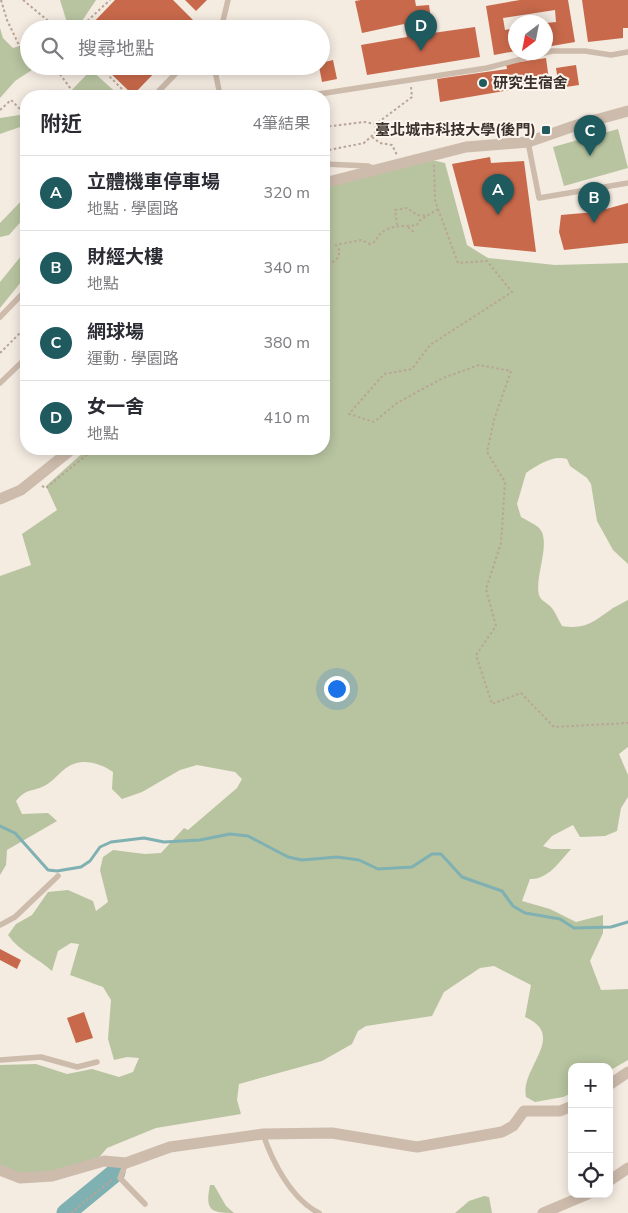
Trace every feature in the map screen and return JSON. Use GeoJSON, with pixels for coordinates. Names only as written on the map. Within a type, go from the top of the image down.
{"type":"FeatureCollection","features":[{"type":"Feature","properties":{"kind":"street"},"geometry":{"type":"LineString","coordinates":[[330,182],[466,147],[528,142],[577,125],[628,111]]}},
{"type":"Feature","properties":{"kind":"street"},"geometry":{"type":"LineString","coordinates":[[0,500],[31,483],[65,455]]}},
{"type":"Feature","properties":{"kind":"street"},"geometry":{"type":"LineString","coordinates":[[613,1082],[628,1072]]}},
{"type":"Feature","properties":{"kind":"street"},"geometry":{"type":"LineString","coordinates":[[0,1170],[20,1178],[52,1176],[104,1161],[126,1163],[170,1147],[263,1134],[332,1133],[417,1147],[502,1132],[513,1126],[524,1111],[560,1111],[568,1108]]}},
{"type":"Feature","properties":{"kind":"street"},"geometry":{"type":"LineString","coordinates":[[613,1178],[628,1168]]}},
{"type":"Feature","properties":{"kind":"street"},"geometry":{"type":"LineString","coordinates":[[543,1213],[579,1198]]}},
{"type":"Feature","properties":{"kind":"lane"},"geometry":{"type":"LineString","coordinates":[[222,20],[228,0]]}},
{"type":"Feature","properties":{"kind":"lane"},"geometry":{"type":"LineString","coordinates":[[330,92],[487,68],[552,51],[584,51],[611,55],[628,52]]}},
{"type":"Feature","properties":{"kind":"lane"},"geometry":{"type":"LineString","coordinates":[[160,90],[174,75]]}},
{"type":"Feature","properties":{"kind":"lane"},"geometry":{"type":"LineString","coordinates":[[216,75],[219,90]]}},
{"type":"Feature","properties":{"kind":"lane"},"geometry":{"type":"LineString","coordinates":[[528,142],[539,198],[628,183]]}},
{"type":"Feature","properties":{"kind":"lane"},"geometry":{"type":"LineString","coordinates":[[330,164],[368,166],[377,170]]}},
{"type":"Feature","properties":{"kind":"lane"},"geometry":{"type":"LineString","coordinates":[[0,317],[20,296]]}},
{"type":"Feature","properties":{"kind":"lane"},"geometry":{"type":"LineString","coordinates":[[0,383],[20,364]]}},
{"type":"Feature","properties":{"kind":"lane"},"geometry":{"type":"LineString","coordinates":[[0,926],[15,917],[58,876]]}},
{"type":"Feature","properties":{"kind":"lane"},"geometry":{"type":"LineString","coordinates":[[0,1060],[41,1057],[77,1067],[97,1062]]}},
{"type":"Feature","properties":{"kind":"lane"},"geometry":{"type":"LineString","coordinates":[[263,1134],[269,1151],[290,1185],[306,1203],[319,1213]]}},
{"type":"Feature","properties":{"kind":"lane"},"geometry":{"type":"LineString","coordinates":[[126,1163],[120,1178],[145,1204]]}},
{"type":"Feature","properties":{"kind":"path"},"geometry":{"type":"LineString","coordinates":[[1,0],[7,20],[20,47]]}},
{"type":"Feature","properties":{"kind":"path"},"geometry":{"type":"LineString","coordinates":[[22,0],[47,20]]}},
{"type":"Feature","properties":{"kind":"path"},"geometry":{"type":"LineString","coordinates":[[88,20],[110,0]]}},
{"type":"Feature","properties":{"kind":"path"},"geometry":{"type":"LineString","coordinates":[[61,75],[72,90]]}},
{"type":"Feature","properties":{"kind":"path"},"geometry":{"type":"LineString","coordinates":[[108,75],[123,90]]}},
{"type":"Feature","properties":{"kind":"path"},"geometry":{"type":"LineString","coordinates":[[330,150],[364,143],[372,137],[376,124],[412,97],[410,79]]}},
{"type":"Feature","properties":{"kind":"path"},"geometry":{"type":"LineString","coordinates":[[0,110],[11,100],[20,109]]}},
{"type":"Feature","properties":{"kind":"path"},"geometry":{"type":"LineString","coordinates":[[330,126],[364,122],[376,124]]}},
{"type":"Feature","properties":{"kind":"path"},"geometry":{"type":"LineString","coordinates":[[372,137],[380,143],[392,145],[399,159]]}},
{"type":"Feature","properties":{"kind":"path"},"geometry":{"type":"LineString","coordinates":[[434,166],[438,209],[458,263],[487,261],[512,292],[430,345],[412,369],[384,374],[349,414],[374,422],[397,403],[443,378],[480,365],[511,371],[494,420],[487,452],[505,482],[502,543],[486,589],[496,626],[476,655],[492,704],[521,693],[554,727],[628,723]]}},
{"type":"Feature","properties":{"kind":"path"},"geometry":{"type":"LineString","coordinates":[[397,226],[395,210],[407,208],[417,215],[426,216]]}},
{"type":"Feature","properties":{"kind":"path"},"geometry":{"type":"LineString","coordinates":[[330,264],[337,259],[340,251],[336,244],[360,240],[370,244],[375,243],[381,233],[397,226],[408,227],[417,225],[419,220],[438,209]]}},
{"type":"Feature","properties":{"kind":"path"},"geometry":{"type":"LineString","coordinates":[[408,227],[415,233]]}},
{"type":"Feature","properties":{"kind":"path"},"geometry":{"type":"LineString","coordinates":[[0,353],[20,333]]}},
{"type":"Feature","properties":{"kind":"path"},"geometry":{"type":"LineString","coordinates":[[31,483],[46,488],[87,455]]}},
{"type":"Feature","properties":{"kind":"path"},"geometry":{"type":"LineString","coordinates":[[71,1213],[112,1179],[120,1178]]}},
{"type":"Feature","properties":{"kind":"green space"},"geometry":{"type":"Polygon","coordinates":[[[60,0],[96,0],[83,20],[66,20],[60,0]]]}},
{"type":"Feature","properties":{"kind":"green space"},"geometry":{"type":"Polygon","coordinates":[[[0,28],[3,38],[13,48],[20,46],[20,75],[24,75],[15,81],[0,98],[0,28]]]}},
{"type":"Feature","properties":{"kind":"green space"},"geometry":{"type":"Polygon","coordinates":[[[86,75],[97,75],[113,90],[72,90],[86,75]]]}},
{"type":"Feature","properties":{"kind":"green space"},"geometry":{"type":"Polygon","coordinates":[[[20,115],[20,127],[0,134],[0,118],[20,115]]]}},
{"type":"Feature","properties":{"kind":"green space"},"geometry":{"type":"Polygon","coordinates":[[[618,129],[628,168],[564,186],[553,147],[618,129]]]}},
{"type":"Feature","properties":{"kind":"green space"},"geometry":{"type":"Polygon","coordinates":[[[427,159],[445,163],[467,245],[488,258],[555,265],[628,263],[628,564],[613,550],[597,521],[591,484],[587,478],[570,466],[567,459],[556,458],[540,464],[526,473],[517,504],[521,517],[538,527],[542,533],[544,549],[538,587],[539,595],[552,608],[562,626],[578,627],[590,623],[628,600],[628,747],[619,754],[628,775],[628,797],[621,808],[617,831],[605,836],[580,837],[573,825],[552,836],[543,846],[551,849],[571,849],[548,873],[536,879],[530,879],[522,901],[550,909],[576,922],[603,915],[603,933],[590,961],[601,990],[628,989],[628,1060],[613,1069],[613,1063],[568,1063],[568,1095],[535,1102],[526,1097],[529,1075],[543,1043],[542,1033],[537,1025],[525,1017],[531,985],[494,966],[480,968],[444,992],[432,1016],[366,1026],[358,1031],[352,1044],[322,1061],[239,1084],[237,1100],[241,1114],[156,1128],[107,1148],[91,1167],[29,1181],[0,1168],[0,1065],[36,1064],[67,1074],[92,1069],[119,1077],[133,1072],[139,1058],[127,1057],[114,1060],[108,1039],[111,1000],[103,987],[70,975],[79,944],[71,943],[58,951],[52,971],[18,946],[8,935],[16,924],[32,915],[48,892],[68,890],[93,901],[96,911],[108,902],[100,870],[103,857],[113,850],[145,854],[161,853],[184,828],[188,830],[237,788],[242,779],[235,772],[197,765],[180,770],[142,792],[122,799],[112,789],[113,772],[90,762],[72,765],[49,783],[24,793],[16,801],[22,814],[48,813],[57,821],[7,850],[6,865],[0,875],[0,576],[31,565],[22,534],[57,510],[46,486],[80,455],[330,455],[330,186],[427,159]]]}},
{"type":"Feature","properties":{"kind":"green space"},"geometry":{"type":"Polygon","coordinates":[[[20,202],[20,223],[9,235],[0,237],[0,223],[20,202]]]}},
{"type":"Feature","properties":{"kind":"green space"},"geometry":{"type":"Polygon","coordinates":[[[20,257],[20,283],[0,308],[0,282],[20,257]]]}},
{"type":"Feature","properties":{"kind":"green space"},"geometry":{"type":"Polygon","coordinates":[[[210,1185],[214,1185],[226,1206],[234,1213],[219,1212],[211,1208],[208,1200],[210,1185]]]}},
{"type":"Feature","properties":{"kind":"green space"},"geometry":{"type":"Polygon","coordinates":[[[484,1196],[489,1197],[492,1213],[455,1213],[469,1201],[484,1196]]]}},
{"type":"Feature","properties":{"kind":"building"},"geometry":{"type":"Polygon","coordinates":[[[115,0],[173,0],[193,20],[96,20],[115,0]]]}},
{"type":"Feature","properties":{"kind":"building"},"geometry":{"type":"Polygon","coordinates":[[[185,0],[207,0],[196,11],[185,0]]]}},
{"type":"Feature","properties":{"kind":"building"},"geometry":{"type":"Polygon","coordinates":[[[415,0],[416,6],[429,5],[433,33],[475,27],[480,57],[367,75],[361,45],[407,37],[404,24],[362,33],[355,1],[415,0]]]}},
{"type":"Feature","properties":{"kind":"building"},"geometry":{"type":"Polygon","coordinates":[[[520,0],[568,0],[575,42],[553,46],[553,22],[556,22],[555,10],[522,15],[508,15],[508,17],[503,18],[505,30],[508,29],[508,52],[494,55],[486,6],[520,0]]]}},
{"type":"Feature","properties":{"kind":"building"},"geometry":{"type":"Polygon","coordinates":[[[582,0],[628,0],[628,28],[623,28],[623,38],[588,42],[582,0]]]}},
{"type":"Feature","properties":{"kind":"building"},"geometry":{"type":"Polygon","coordinates":[[[333,60],[337,79],[322,82],[321,75],[330,75],[330,61],[333,60]]]}},
{"type":"Feature","properties":{"kind":"building","name":"研究生宿舍"},"geometry":{"type":"Polygon","coordinates":[[[546,60],[549,80],[509,86],[510,90],[440,102],[437,79],[507,69],[506,64],[546,60]]]}},
{"type":"Feature","properties":{"kind":"building"},"geometry":{"type":"Polygon","coordinates":[[[576,65],[579,85],[559,88],[556,68],[576,65]]]}},
{"type":"Feature","properties":{"kind":"building"},"geometry":{"type":"Polygon","coordinates":[[[112,75],[152,75],[138,90],[128,90],[112,75]]]}},
{"type":"Feature","properties":{"kind":"building"},"geometry":{"type":"Polygon","coordinates":[[[490,157],[491,163],[524,161],[536,252],[474,246],[452,164],[490,157]]]}},
{"type":"Feature","properties":{"kind":"building"},"geometry":{"type":"Polygon","coordinates":[[[628,203],[628,243],[564,250],[559,232],[561,215],[595,212],[628,203]]]}},
{"type":"Feature","properties":{"kind":"building"},"geometry":{"type":"Polygon","coordinates":[[[0,949],[21,960],[17,969],[0,960],[0,949]]]}},
{"type":"Feature","properties":{"kind":"building"},"geometry":{"type":"Polygon","coordinates":[[[84,1012],[93,1038],[76,1043],[67,1018],[84,1012]]]}},
{"type":"Feature","properties":{"kind":"waterway"},"geometry":{"type":"LineString","coordinates":[[0,826],[15,833],[48,870],[57,871],[81,867],[90,861],[100,847],[111,842],[144,838],[164,842],[200,840],[230,834],[248,836],[288,857],[302,860],[337,857],[359,860],[378,869],[412,867],[432,854],[441,854],[462,877],[502,891],[513,906],[525,913],[560,919],[574,928],[611,927],[628,922]]}},
{"type":"Feature","properties":{"kind":"waterway"},"geometry":{"type":"LineString","coordinates":[[66,1213],[116,1172]]}},
{"type":"Feature","properties":{"kind":"place","name":"女一舍"},"geometry":{"type":"Point","coordinates":[421,51]}},
{"type":"Feature","properties":{"kind":"place","name":"研究生宿舍"},"geometry":{"type":"Point","coordinates":[483,83]}},
{"type":"Feature","properties":{"kind":"place","name":"臺北城市科技大學(後門)"},"geometry":{"type":"Point","coordinates":[546,130]}},
{"type":"Feature","properties":{"kind":"place","name":"網球場"},"geometry":{"type":"Point","coordinates":[590,156]}},
{"type":"Feature","properties":{"kind":"place","name":"立體機車停車場"},"geometry":{"type":"Point","coordinates":[498,215]}},
{"type":"Feature","properties":{"kind":"place","name":"財經大樓"},"geometry":{"type":"Point","coordinates":[594,223]}}]}
